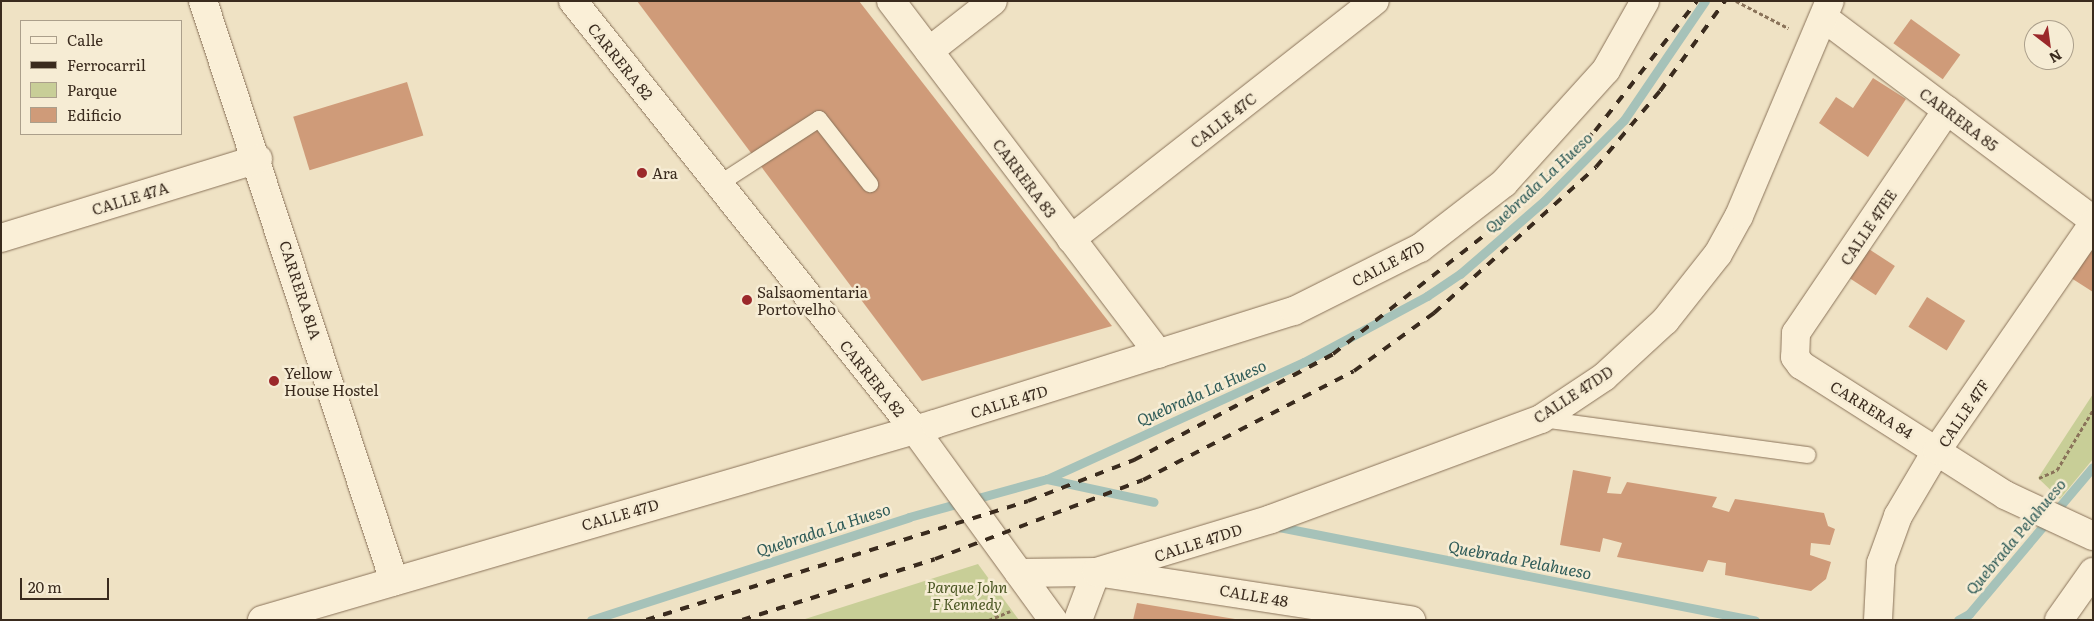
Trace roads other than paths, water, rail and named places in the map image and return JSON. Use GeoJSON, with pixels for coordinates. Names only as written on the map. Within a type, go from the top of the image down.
{"type":"FeatureCollection","features":[{"type":"Feature","properties":{"kind":"street","name":"CARRERA 81A"},"geometry":{"type":"LineString","coordinates":[[203,1],[258,159],[394,581]]}},
{"type":"Feature","properties":{"kind":"street","name":"CARRERA 82"},"geometry":{"type":"LineString","coordinates":[[573,1],[915,430],[1053,620]]}},
{"type":"Feature","properties":{"kind":"street","name":"CARRERA 83"},"geometry":{"type":"LineString","coordinates":[[891,1],[1159,354]]}},
{"type":"Feature","properties":{"kind":"street"},"geometry":{"type":"LineString","coordinates":[[929,52],[993,1]]}},
{"type":"Feature","properties":{"kind":"street","name":"CALLE 47C"},"geometry":{"type":"LineString","coordinates":[[1071,240],[1375,1]]}},
{"type":"Feature","properties":{"kind":"street","name":"CALLE 47D"},"geometry":{"type":"LineString","coordinates":[[262,620],[915,430],[1294,311],[1420,248],[1467,215],[1564,121],[1606,70],[1645,1]]}},
{"type":"Feature","properties":{"kind":"street","name":"CARRERA 85"},"geometry":{"type":"LineString","coordinates":[[1827,10],[1948,110],[2093,222]]}},
{"type":"Feature","properties":{"kind":"street","name":"CALLE 47DD"},"geometry":{"type":"LineString","coordinates":[[1019,573],[1096,572],[1271,519],[1541,418],[1604,377],[1693,290],[1739,216],[1827,10]]}},
{"type":"Feature","properties":{"kind":"street","name":"CALLE 47EE"},"geometry":{"type":"LineString","coordinates":[[1793,346],[1796,333],[1948,110]]}},
{"type":"Feature","properties":{"kind":"street","name":"CALLE 47A"},"geometry":{"type":"LineString","coordinates":[[1,238],[258,159]]}},
{"type":"Feature","properties":{"kind":"street","name":"CALLE 47F"},"geometry":{"type":"LineString","coordinates":[[1878,620],[1878,587],[1887,544],[1898,516],[1937,450],[2093,222]]}},
{"type":"Feature","properties":{"kind":"street","name":"CARRERA 84"},"geometry":{"type":"LineString","coordinates":[[1793,346],[1800,365],[2010,498],[2090,534]]}},
{"type":"Feature","properties":{"kind":"street"},"geometry":{"type":"LineString","coordinates":[[1078,620],[1096,572]]}},
{"type":"Feature","properties":{"kind":"street","name":"CALLE 48"},"geometry":{"type":"LineString","coordinates":[[1096,572],[1284,610],[1411,620]]}},
{"type":"Feature","properties":{"kind":"street"},"geometry":{"type":"LineString","coordinates":[[2059,620],[2093,572]]}},
{"type":"Feature","properties":{"kind":"lane"},"geometry":{"type":"LineString","coordinates":[[719,184],[819,119],[870,184]]}},
{"type":"Feature","properties":{"kind":"lane"},"geometry":{"type":"LineString","coordinates":[[1541,418],[1808,455]]}},
{"type":"Feature","properties":{"kind":"waterway","name":"Quebrada La Hueso"},"geometry":{"type":"LineString","coordinates":[[591,620],[909,517],[1047,479],[1304,362],[1427,296],[1460,274],[1544,201],[1624,120],[1705,1]]}},
{"type":"Feature","properties":{"kind":"waterway","name":"Quebrada Pelahueso"},"geometry":{"type":"LineString","coordinates":[[1958,620],[1969,614],[2093,467]]}},
{"type":"Feature","properties":{"kind":"waterway","name":"Quebrada Pelahueso"},"geometry":{"type":"LineString","coordinates":[[1047,479],[1154,502]]}},
{"type":"Feature","properties":{"kind":"waterway","name":"Quebrada Pelahueso"},"geometry":{"type":"LineString","coordinates":[[1279,527],[1755,620]]}},
{"type":"Feature","properties":{"kind":"railway"},"geometry":{"type":"LineString","coordinates":[[646,620],[1028,501],[1134,460],[1333,354],[1509,216],[1595,131],[1697,1]]}},
{"type":"Feature","properties":{"kind":"railway"},"geometry":{"type":"LineString","coordinates":[[742,620],[935,559],[1143,480],[1354,371],[1434,313],[1596,167],[1660,91],[1725,1]]}},
{"type":"Feature","properties":{"kind":"place","name":"Ara"},"geometry":{"type":"Point","coordinates":[642,173]}},
{"type":"Feature","properties":{"kind":"place","name":"Salsaomentaria Portovelho"},"geometry":{"type":"Point","coordinates":[747,300]}},
{"type":"Feature","properties":{"kind":"place","name":"Yellow House Hostel"},"geometry":{"type":"Point","coordinates":[274,381]}},
{"type":"Feature","properties":{"kind":"park label","name":"Parque John F Kennedy"},"geometry":{"type":"Point","coordinates":[967,594]}}]}
